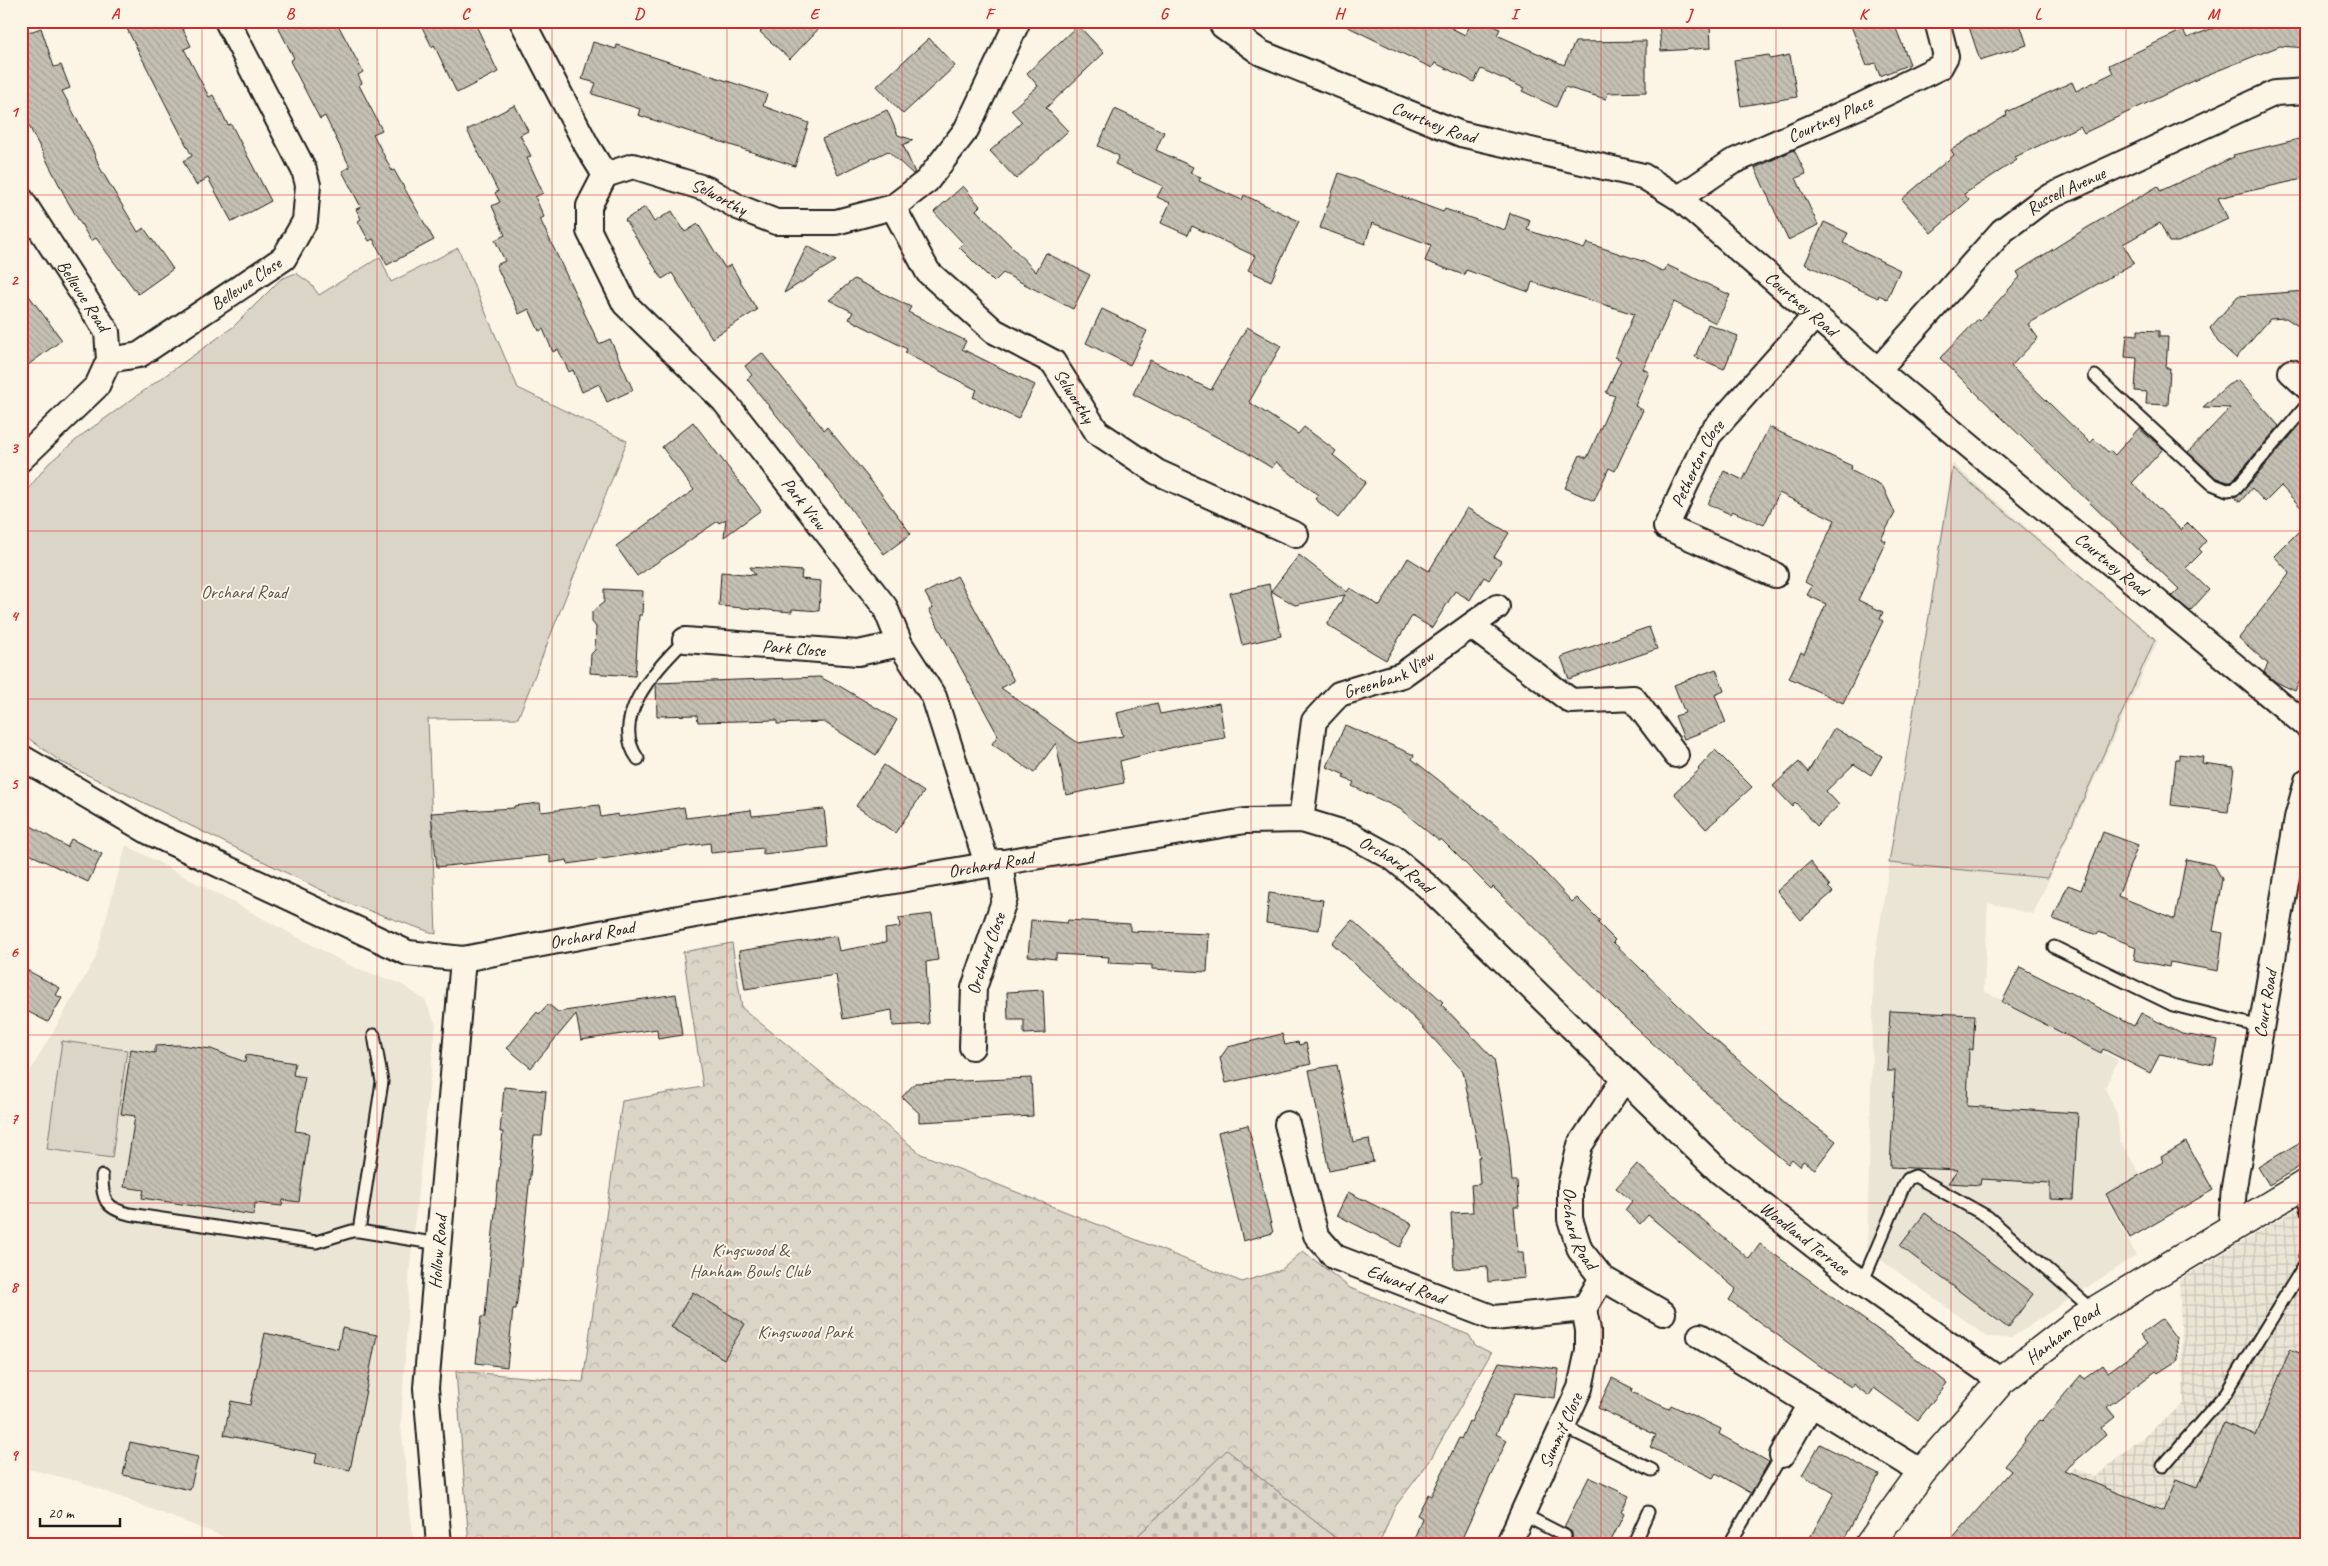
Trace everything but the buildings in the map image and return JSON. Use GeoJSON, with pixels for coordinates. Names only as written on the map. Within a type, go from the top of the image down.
{"type":"FeatureCollection","features":[{"type":"Feature","properties":{"kind":"main road","name":"Hanham Road"},"geometry":{"type":"LineString","coordinates":[[1869,1545],[1922,1472],[2000,1381],[2094,1311],[2232,1226],[2304,1194]]}},
{"type":"Feature","properties":{"kind":"street","name":"Bellevue Close"},"geometry":{"type":"LineString","coordinates":[[109,360],[139,355],[284,258],[305,221],[308,185],[304,170],[227,21]]}},
{"type":"Feature","properties":{"kind":"street"},"geometry":{"type":"LineString","coordinates":[[522,21],[587,146],[605,175]]}},
{"type":"Feature","properties":{"kind":"street","name":"Selworthy"},"geometry":{"type":"LineString","coordinates":[[605,175],[633,166],[707,189],[738,207],[776,222],[836,222],[893,207],[927,181],[966,130],[1018,21]]}},
{"type":"Feature","properties":{"kind":"street","name":"Courtney Road"},"geometry":{"type":"LineString","coordinates":[[1220,21],[1223,26],[1260,52],[1461,134],[1643,176],[1679,198],[1878,370],[2307,726]]}},
{"type":"Feature","properties":{"kind":"street","name":"Courtney Place"},"geometry":{"type":"LineString","coordinates":[[1679,198],[1732,162],[1860,106],[1940,67],[1946,56],[1936,21]]}},
{"type":"Feature","properties":{"kind":"street","name":"Russell Avenue"},"geometry":{"type":"LineString","coordinates":[[1878,370],[2002,231],[2043,200],[2275,93],[2307,91]]}},
{"type":"Feature","properties":{"kind":"street","name":"Park View"},"geometry":{"type":"LineString","coordinates":[[605,175],[589,206],[590,231],[625,304],[724,401],[885,607],[900,644],[934,697],[994,863]]}},
{"type":"Feature","properties":{"kind":"street","name":"Bellevue Road"},"geometry":{"type":"LineString","coordinates":[[21,199],[107,332],[109,360],[97,386],[21,460]]}},
{"type":"Feature","properties":{"kind":"street","name":"Selworthy"},"geometry":{"type":"LineString","coordinates":[[893,207],[928,272],[994,331],[1053,362],[1097,432],[1157,472],[1296,534]]}},
{"type":"Feature","properties":{"kind":"street","name":"Petherton Close"},"geometry":{"type":"LineString","coordinates":[[1775,575],[1666,527],[1709,435],[1815,316]]}},
{"type":"Feature","properties":{"kind":"street","name":"Greenbank View"},"geometry":{"type":"LineString","coordinates":[[1301,820],[1314,721],[1339,694],[1402,675],[1497,607]]}},
{"type":"Feature","properties":{"kind":"street"},"geometry":{"type":"LineString","coordinates":[[1471,626],[1571,701],[1633,698],[1676,755]]}},
{"type":"Feature","properties":{"kind":"street","name":"Park Close"},"geometry":{"type":"LineString","coordinates":[[685,640],[858,653],[900,644]]}},
{"type":"Feature","properties":{"kind":"street","name":"Orchard Road"},"geometry":{"type":"LineString","coordinates":[[21,757],[149,832],[408,953],[463,959],[695,915],[1246,821],[1301,820],[1352,835],[1393,858],[1427,886],[1624,1079],[1580,1145],[1570,1186],[1570,1219],[1580,1250],[1602,1278],[1663,1313]]}},
{"type":"Feature","properties":{"kind":"street","name":"Court Road"},"geometry":{"type":"LineString","coordinates":[[2232,1226],[2234,1187],[2261,1027],[2300,846],[2307,781]]}},
{"type":"Feature","properties":{"kind":"street","name":"Orchard Close"},"geometry":{"type":"LineString","coordinates":[[972,1047],[974,988],[1005,898],[994,863]]}},
{"type":"Feature","properties":{"kind":"street","name":"Hollow Road"},"geometry":{"type":"LineString","coordinates":[[439,1545],[426,1388],[463,959]]}},
{"type":"Feature","properties":{"kind":"street","name":"Woodland Terrace"},"geometry":{"type":"LineString","coordinates":[[1624,1079],[1720,1172],[1862,1283],[2000,1381]]}},
{"type":"Feature","properties":{"kind":"street","name":"Edward Road"},"geometry":{"type":"LineString","coordinates":[[1287,1124],[1316,1235],[1335,1257],[1494,1318],[1584,1309]]}},
{"type":"Feature","properties":{"kind":"street"},"geometry":{"type":"LineString","coordinates":[[1584,1309],[1602,1278]]}},
{"type":"Feature","properties":{"kind":"street","name":"Summit Close"},"geometry":{"type":"LineString","coordinates":[[1508,1545],[1563,1426],[1585,1369],[1588,1350],[1588,1330],[1584,1309]]}},
{"type":"Feature","properties":{"kind":"street"},"geometry":{"type":"LineString","coordinates":[[1700,1336],[1922,1472]]}},
{"type":"Feature","properties":{"kind":"street"},"geometry":{"type":"LineString","coordinates":[[1782,1455],[1811,1404]]}},
{"type":"Feature","properties":{"kind":"lane"},"geometry":{"type":"LineString","coordinates":[[2095,376],[2212,484],[2227,490],[2235,489],[2307,404]]}},
{"type":"Feature","properties":{"kind":"lane"},"geometry":{"type":"LineString","coordinates":[[638,759],[631,750],[628,738],[636,702],[646,683],[685,640]]}},
{"type":"Feature","properties":{"kind":"lane"},"geometry":{"type":"LineString","coordinates":[[2054,947],[2173,1005],[2261,1027]]}},
{"type":"Feature","properties":{"kind":"lane"},"geometry":{"type":"LineString","coordinates":[[359,1231],[382,1082],[374,1035]]}},
{"type":"Feature","properties":{"kind":"lane"},"geometry":{"type":"LineString","coordinates":[[102,1176],[102,1192],[107,1204],[115,1211],[129,1214],[316,1242],[352,1231],[359,1231],[439,1244]]}},
{"type":"Feature","properties":{"kind":"lane"},"geometry":{"type":"LineString","coordinates":[[1862,1283],[1902,1187],[1908,1179],[1915,1176],[1988,1216],[2094,1311]]}},
{"type":"Feature","properties":{"kind":"lane"},"geometry":{"type":"LineString","coordinates":[[2163,1466],[2226,1393],[2305,1264],[2307,1250]]}},
{"type":"Feature","properties":{"kind":"lane"},"geometry":{"type":"LineString","coordinates":[[1563,1426],[1652,1470]]}},
{"type":"Feature","properties":{"kind":"lane"},"geometry":{"type":"LineString","coordinates":[[1729,1545],[1782,1455]]}},
{"type":"Feature","properties":{"kind":"lane"},"geometry":{"type":"LineString","coordinates":[[1633,1545],[1648,1512]]}},
{"type":"Feature","properties":{"kind":"lane"},"geometry":{"type":"LineString","coordinates":[[1522,1514],[1565,1536]]}},
{"type":"Feature","properties":{"kind":"shaded area"},"geometry":{"type":"Polygon","coordinates":[[[1952,463],[2158,641],[2033,914],[1988,903],[1984,991],[2118,1060],[2105,1088],[2117,1114],[2120,1141],[2141,1175],[2107,1199],[2136,1255],[2011,1338],[1988,1337],[1867,1250],[1874,962],[1952,463]]]}},
{"type":"Feature","properties":{"kind":"shaded area"},"geometry":{"type":"Polygon","coordinates":[[[126,845],[353,967],[401,984],[425,1000],[436,1025],[410,1265],[401,1426],[414,1545],[245,1545],[81,1482],[21,1467],[21,1087],[95,959],[126,845]]]}},
{"type":"Feature","properties":{"kind":"shaded area"},"geometry":{"type":"Polygon","coordinates":[[[2307,1203],[2307,1545],[2032,1514],[2073,1468],[2095,1477],[2184,1403],[2179,1280],[2307,1203]]]}},
{"type":"Feature","properties":{"kind":"green space","name":"Orchard Road"},"geometry":{"type":"Polygon","coordinates":[[[458,248],[518,388],[627,441],[518,718],[428,719],[436,934],[350,904],[61,762],[21,733],[21,498],[48,464],[82,435],[233,327],[281,279],[296,273],[310,283],[319,295],[380,257],[391,282],[458,248]]]}},
{"type":"Feature","properties":{"kind":"green space"},"geometry":{"type":"Polygon","coordinates":[[[1953,468],[2155,639],[2048,878],[1889,863],[1953,468]]]}},
{"type":"Feature","properties":{"kind":"green space","name":"Kingswood Park"},"geometry":{"type":"Polygon","coordinates":[[[732,943],[742,1008],[921,1154],[1242,1282],[1281,1270],[1303,1251],[1350,1288],[1469,1335],[1475,1345],[1491,1353],[1429,1462],[1394,1508],[1379,1545],[1344,1545],[1227,1450],[1128,1545],[469,1545],[456,1371],[583,1382],[622,1101],[703,1087],[683,952],[732,943]]]}},
{"type":"Feature","properties":{"kind":"green space"},"geometry":{"type":"Polygon","coordinates":[[[62,1041],[127,1050],[112,1158],[47,1149],[62,1041]]]}},
{"type":"Feature","properties":{"kind":"green space"},"geometry":{"type":"Polygon","coordinates":[[[1227,1449],[1344,1545],[1128,1545],[1227,1449]]]}},
{"type":"Feature","properties":{"kind":"park label","name":"Kingswood & Hanham Bowls Club"},"geometry":{"type":"Point","coordinates":[750,1260]}}]}
